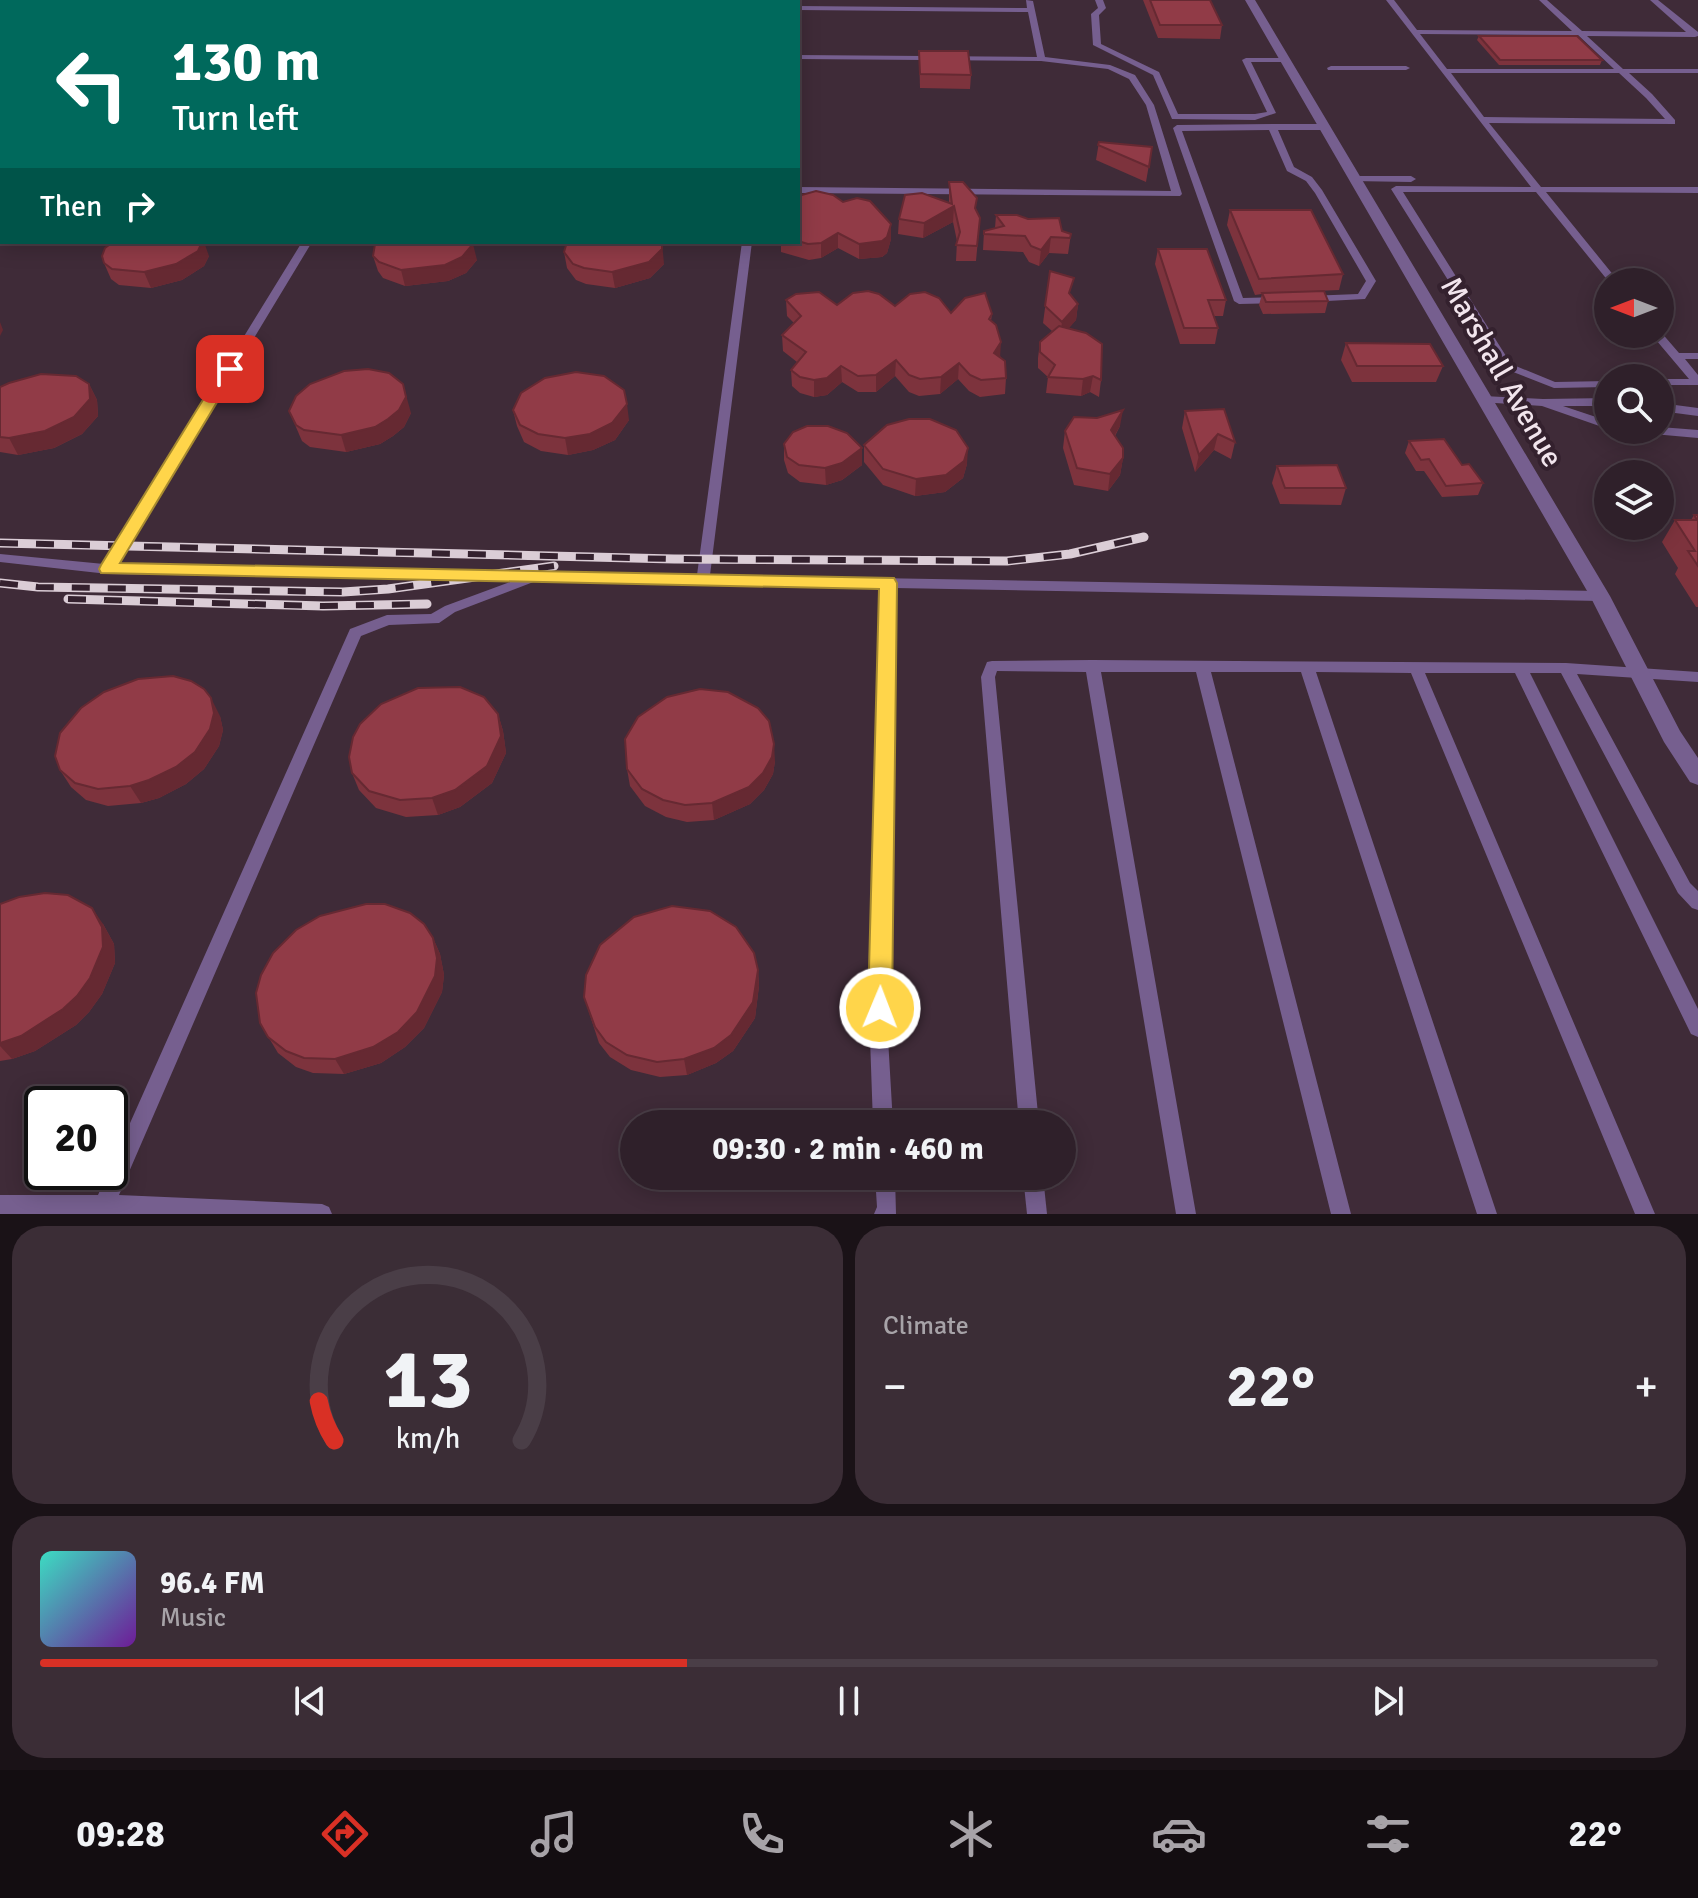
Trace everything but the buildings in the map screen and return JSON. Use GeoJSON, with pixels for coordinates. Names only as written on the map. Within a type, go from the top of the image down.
{"type":"FeatureCollection","features":[{"type":"Feature","properties":{"kind":"street","name":"Marshall Avenue"},"geometry":{"type":"LineString","coordinates":[[1250,0],[1600,596],[1672,736],[1698,776]]}},
{"type":"Feature","properties":{"kind":"lane"},"geometry":{"type":"LineString","coordinates":[[1099,0],[1102,8],[1095,14],[1097,45],[1156,74],[1239,301],[1285,299]]}},
{"type":"Feature","properties":{"kind":"lane"},"geometry":{"type":"LineString","coordinates":[[1390,0],[1482,120],[1603,268]]}},
{"type":"Feature","properties":{"kind":"lane"},"geometry":{"type":"LineString","coordinates":[[1482,120],[1672,122],[1622,71],[1543,0]]}},
{"type":"Feature","properties":{"kind":"lane"},"geometry":{"type":"LineString","coordinates":[[1654,0],[1697,35]]}},
{"type":"Feature","properties":{"kind":"lane"},"geometry":{"type":"LineString","coordinates":[[800,8],[1030,5],[1041,59]]}},
{"type":"Feature","properties":{"kind":"lane"},"geometry":{"type":"LineString","coordinates":[[1416,32],[1697,35]]}},
{"type":"Feature","properties":{"kind":"lane"},"geometry":{"type":"LineString","coordinates":[[800,57],[1041,59],[1110,67],[1132,77],[1150,105],[1177,194],[800,190]]}},
{"type":"Feature","properties":{"kind":"lane"},"geometry":{"type":"LineString","coordinates":[[1176,122],[1272,113],[1246,60],[1285,60]]}},
{"type":"Feature","properties":{"kind":"lane"},"geometry":{"type":"LineString","coordinates":[[1331,68],[1406,68]]}},
{"type":"Feature","properties":{"kind":"lane"},"geometry":{"type":"LineString","coordinates":[[1446,71],[1698,71]]}},
{"type":"Feature","properties":{"kind":"lane"},"geometry":{"type":"LineString","coordinates":[[1176,122],[1324,127]]}},
{"type":"Feature","properties":{"kind":"lane"},"geometry":{"type":"LineString","coordinates":[[1272,127],[1290,169],[1309,179],[1319,192],[1371,281],[1361,297],[1300,299]]}},
{"type":"Feature","properties":{"kind":"lane"},"geometry":{"type":"LineString","coordinates":[[1355,179],[1531,180]]}},
{"type":"Feature","properties":{"kind":"lane"},"geometry":{"type":"LineString","coordinates":[[1594,384],[1554,385],[1507,366],[1396,189],[1698,190]]}},
{"type":"Feature","properties":{"kind":"lane"},"geometry":{"type":"LineString","coordinates":[[108,569],[306,244]]}},
{"type":"Feature","properties":{"kind":"lane"},"geometry":{"type":"LineString","coordinates":[[703,580],[747,244]]}},
{"type":"Feature","properties":{"kind":"lane"},"geometry":{"type":"LineString","coordinates":[[1668,348],[1698,382],[1674,382]]}},
{"type":"Feature","properties":{"kind":"lane"},"geometry":{"type":"LineString","coordinates":[[1675,356],[1698,356]]}},
{"type":"Feature","properties":{"kind":"lane"},"geometry":{"type":"LineString","coordinates":[[1484,400],[1594,402]]}},
{"type":"Feature","properties":{"kind":"lane"},"geometry":{"type":"LineString","coordinates":[[1543,403],[1594,420]]}},
{"type":"Feature","properties":{"kind":"lane"},"geometry":{"type":"LineString","coordinates":[[1674,409],[1698,412]]}},
{"type":"Feature","properties":{"kind":"lane"},"geometry":{"type":"LineString","coordinates":[[1674,432],[1698,434]]}},
{"type":"Feature","properties":{"kind":"lane"},"geometry":{"type":"LineString","coordinates":[[0,558],[108,569],[1600,596]]}},
{"type":"Feature","properties":{"kind":"lane"},"geometry":{"type":"LineString","coordinates":[[104,1205],[355,633],[387,620],[434,619],[450,609],[538,578]]}},
{"type":"Feature","properties":{"kind":"lane"},"geometry":{"type":"LineString","coordinates":[[882,1110],[879,1038],[888,583]]}},
{"type":"Feature","properties":{"kind":"lane"},"geometry":{"type":"LineString","coordinates":[[1028,1110],[988,670],[1000,664],[1566,668],[1698,677]]}},
{"type":"Feature","properties":{"kind":"lane"},"geometry":{"type":"LineString","coordinates":[[1092,665],[1186,1214]]}},
{"type":"Feature","properties":{"kind":"lane"},"geometry":{"type":"LineString","coordinates":[[1202,666],[1341,1214]]}},
{"type":"Feature","properties":{"kind":"lane"},"geometry":{"type":"LineString","coordinates":[[1307,667],[1487,1214]]}},
{"type":"Feature","properties":{"kind":"lane"},"geometry":{"type":"LineString","coordinates":[[1416,668],[1645,1214]]}},
{"type":"Feature","properties":{"kind":"lane"},"geometry":{"type":"LineString","coordinates":[[1520,668],[1698,1028]]}},
{"type":"Feature","properties":{"kind":"lane"},"geometry":{"type":"LineString","coordinates":[[1566,668],[1684,888],[1698,903]]}},
{"type":"Feature","properties":{"kind":"lane"},"geometry":{"type":"LineString","coordinates":[[884,1214],[887,1210],[886,1190]]}},
{"type":"Feature","properties":{"kind":"lane"},"geometry":{"type":"LineString","coordinates":[[1034,1190],[1037,1214]]}},
{"type":"Feature","properties":{"kind":"lane"},"geometry":{"type":"LineString","coordinates":[[0,1205],[104,1205],[322,1214]]}},
{"type":"Feature","properties":{"kind":"railway"},"geometry":{"type":"LineString","coordinates":[[0,543],[674,559],[1007,561],[1070,554],[1144,537]]}},
{"type":"Feature","properties":{"kind":"railway"},"geometry":{"type":"LineString","coordinates":[[0,583],[38,587],[343,592],[388,589],[554,566]]}},
{"type":"Feature","properties":{"kind":"railway"},"geometry":{"type":"LineString","coordinates":[[68,599],[323,606],[427,604]]}},
{"type":"Feature","properties":{"kind":"route"},"geometry":{"type":"LineString","coordinates":[[230,369],[108,569],[888,583],[880,1008]]}}]}
